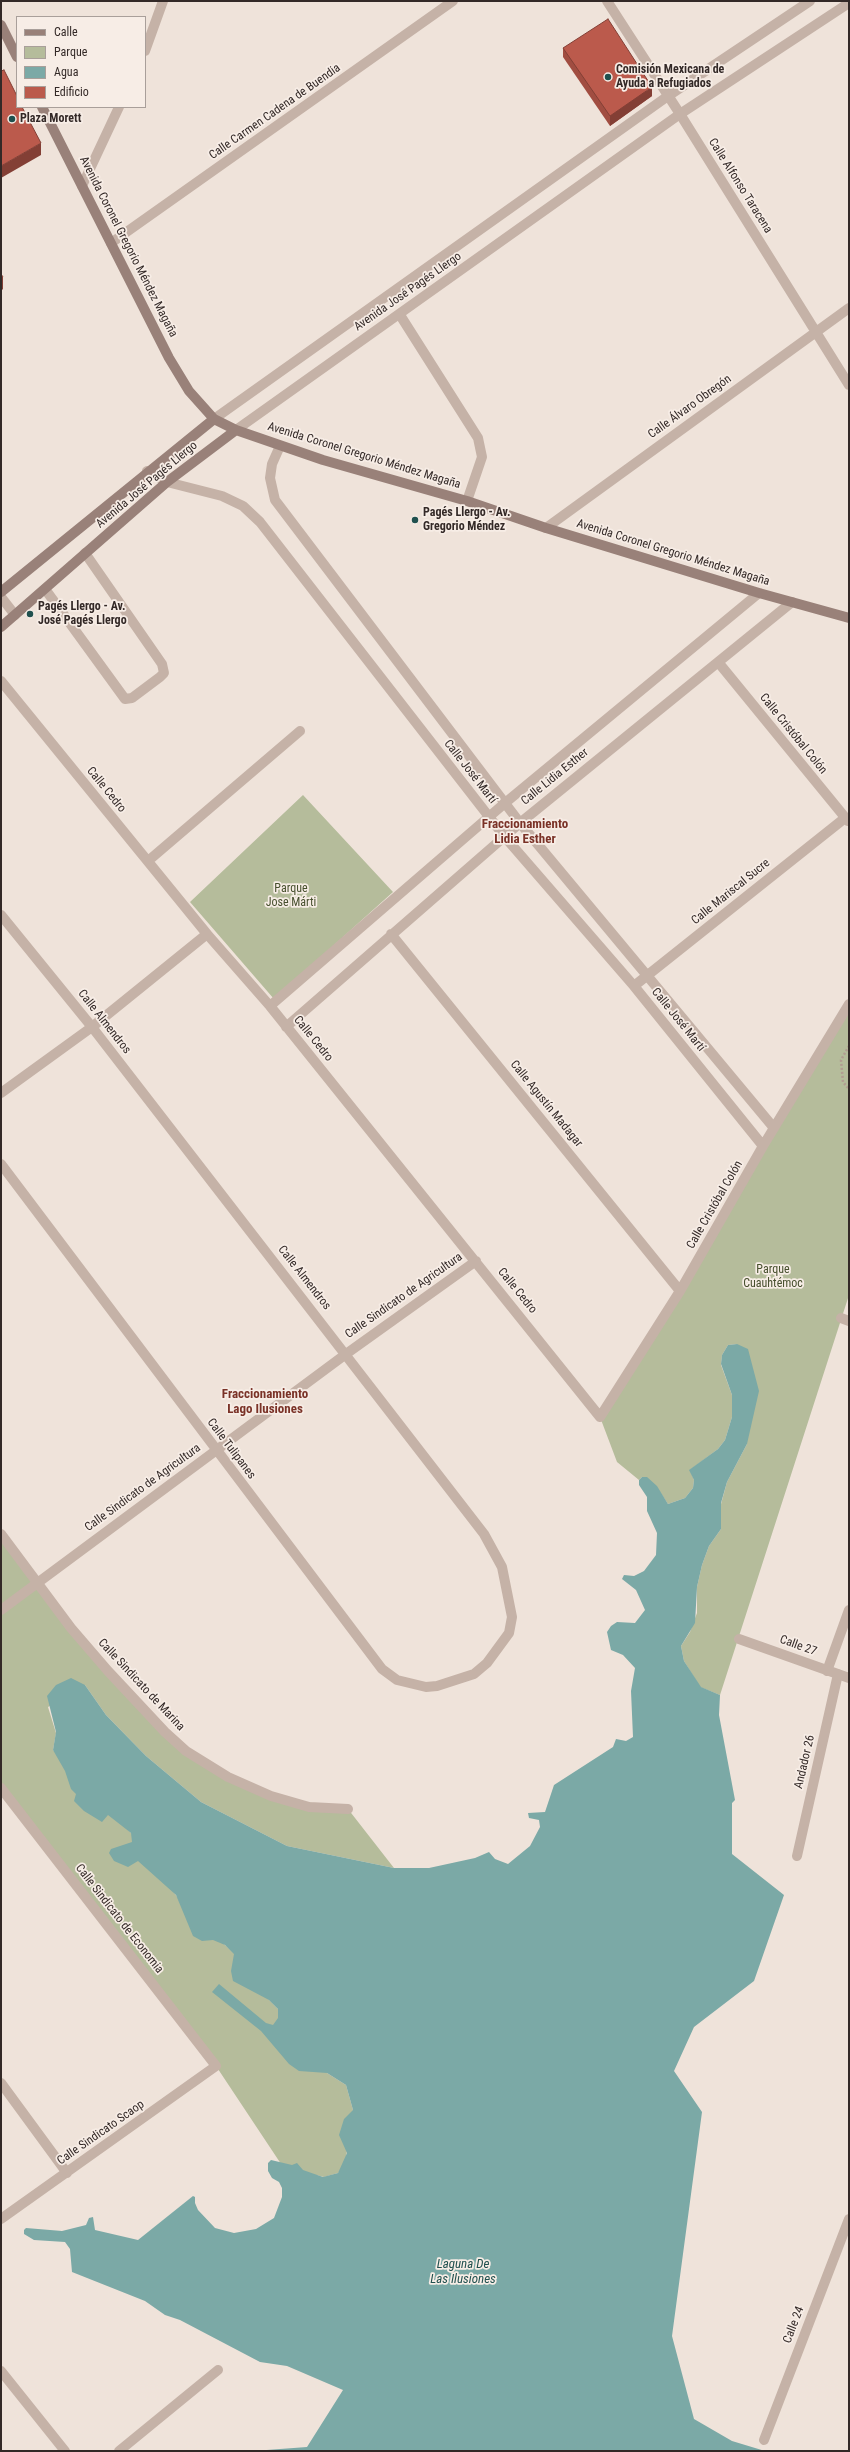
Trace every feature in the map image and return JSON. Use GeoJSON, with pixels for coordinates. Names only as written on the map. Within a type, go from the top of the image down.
{"type":"FeatureCollection","features":[{"type":"Feature","properties":{"kind":"main road"},"geometry":{"type":"LineString","coordinates":[[1,25],[16,55]]}},
{"type":"Feature","properties":{"kind":"main road","name":"Avenida Coronel Gregorio Méndez Magaña"},"geometry":{"type":"LineString","coordinates":[[43,108],[169,358],[189,390],[214,419],[236,430],[280,446],[467,501],[546,528],[758,594],[849,618]]}},
{"type":"Feature","properties":{"kind":"main road","name":"Avenida José Pagés Llergo"},"geometry":{"type":"LineString","coordinates":[[1,592],[147,471],[214,419]]}},
{"type":"Feature","properties":{"kind":"main road","name":"Avenida José Pagés Llergo"},"geometry":{"type":"LineString","coordinates":[[1,627],[167,482],[236,430]]}},
{"type":"Feature","properties":{"kind":"street"},"geometry":{"type":"LineString","coordinates":[[146,48],[163,1]]}},
{"type":"Feature","properties":{"kind":"street","name":"Calle Carmen Cadena de Buendia"},"geometry":{"type":"LineString","coordinates":[[111,243],[453,1]]}},
{"type":"Feature","properties":{"kind":"street","name":"Calle Alfonso Taracena"},"geometry":{"type":"LineString","coordinates":[[607,1],[680,114],[849,385]]}},
{"type":"Feature","properties":{"kind":"street","name":"Avenida José Pagés Llergo"},"geometry":{"type":"LineString","coordinates":[[214,419],[668,96],[810,1]]}},
{"type":"Feature","properties":{"kind":"street","name":"Avenida José Pagés Llergo"},"geometry":{"type":"LineString","coordinates":[[236,430],[400,315],[680,114],[849,3]]}},
{"type":"Feature","properties":{"kind":"street"},"geometry":{"type":"LineString","coordinates":[[82,186],[119,108]]}},
{"type":"Feature","properties":{"kind":"street","name":"Calle Álvaro Obregón"},"geometry":{"type":"LineString","coordinates":[[546,528],[849,308]]}},
{"type":"Feature","properties":{"kind":"street"},"geometry":{"type":"LineString","coordinates":[[400,315],[478,438],[482,457],[467,501]]}},
{"type":"Feature","properties":{"kind":"street","name":"Calle José Martí"},"geometry":{"type":"LineString","coordinates":[[280,446],[272,464],[270,478],[275,500],[520,823],[648,974],[774,1128]]}},
{"type":"Feature","properties":{"kind":"street","name":"Calle José Martí"},"geometry":{"type":"LineString","coordinates":[[147,471],[167,482],[222,496],[243,506],[260,522],[504,836],[634,986],[763,1146]]}},
{"type":"Feature","properties":{"kind":"street"},"geometry":{"type":"LineString","coordinates":[[45,589],[125,700],[132,698],[160,677],[164,673],[162,664],[86,553]]}},
{"type":"Feature","properties":{"kind":"street","name":"Calle Lidia Esther"},"geometry":{"type":"LineString","coordinates":[[270,1006],[505,803],[758,594]]}},
{"type":"Feature","properties":{"kind":"street"},"geometry":{"type":"LineString","coordinates":[[1,598],[15,615]]}},
{"type":"Feature","properties":{"kind":"street","name":"Calle Lidia Esther"},"geometry":{"type":"LineString","coordinates":[[286,1027],[504,836],[792,602]]}},
{"type":"Feature","properties":{"kind":"street","name":"Calle Cristóbal Colón"},"geometry":{"type":"LineString","coordinates":[[718,662],[847,820]]}},
{"type":"Feature","properties":{"kind":"street","name":"Calle Cedro"},"geometry":{"type":"LineString","coordinates":[[1,681],[207,934],[270,1006],[600,1417]]}},
{"type":"Feature","properties":{"kind":"street"},"geometry":{"type":"LineString","coordinates":[[148,861],[300,731]]}},
{"type":"Feature","properties":{"kind":"street","name":"Calle Mariscal Sucre"},"geometry":{"type":"LineString","coordinates":[[634,986],[847,820]]}},
{"type":"Feature","properties":{"kind":"street","name":"Calle Almendros"},"geometry":{"type":"LineString","coordinates":[[1,914],[92,1027],[484,1534],[502,1567],[511,1601],[512,1625],[500,1648],[474,1674]]}},
{"type":"Feature","properties":{"kind":"street"},"geometry":{"type":"LineString","coordinates":[[1,1092],[92,1027],[207,934]]}},
{"type":"Feature","properties":{"kind":"street","name":"Calle Agustín Madagar"},"geometry":{"type":"LineString","coordinates":[[391,934],[680,1291]]}},
{"type":"Feature","properties":{"kind":"street","name":"Calle Cristóbal Colón"},"geometry":{"type":"LineString","coordinates":[[600,1417],[680,1291],[763,1146],[849,1004]]}},
{"type":"Feature","properties":{"kind":"street","name":"Calle Tulipanes"},"geometry":{"type":"LineString","coordinates":[[1,1164],[382,1669],[397,1680],[426,1687],[448,1684],[474,1674]]}},
{"type":"Feature","properties":{"kind":"street","name":"Calle Sindicato de Agricultura"},"geometry":{"type":"LineString","coordinates":[[1,1610],[346,1354],[476,1261]]}},
{"type":"Feature","properties":{"kind":"street","name":"Calle Sindicato de Marina"},"geometry":{"type":"LineString","coordinates":[[1,1534],[71,1628],[126,1692],[165,1732],[196,1758],[228,1777],[271,1796],[309,1807],[348,1809]]}},
{"type":"Feature","properties":{"kind":"street"},"geometry":{"type":"LineString","coordinates":[[827,1670],[849,1610]]}},
{"type":"Feature","properties":{"kind":"street","name":"Calle 27"},"geometry":{"type":"LineString","coordinates":[[739,1638],[849,1678]]}},
{"type":"Feature","properties":{"kind":"street","name":"Andador 26"},"geometry":{"type":"LineString","coordinates":[[798,1856],[838,1674]]}},
{"type":"Feature","properties":{"kind":"street","name":"Calle Sindicato de Economia"},"geometry":{"type":"LineString","coordinates":[[1,1788],[216,2066]]}},
{"type":"Feature","properties":{"kind":"street","name":"Calle Sindicato Scaop"},"geometry":{"type":"LineString","coordinates":[[1,2220],[216,2066]]}},
{"type":"Feature","properties":{"kind":"street"},"geometry":{"type":"LineString","coordinates":[[1,2083],[67,2173]]}},
{"type":"Feature","properties":{"kind":"street","name":"Calle 24"},"geometry":{"type":"LineString","coordinates":[[764,2440],[849,2219]]}},
{"type":"Feature","properties":{"kind":"street"},"geometry":{"type":"LineString","coordinates":[[119,2451],[218,2370]]}},
{"type":"Feature","properties":{"kind":"street"},"geometry":{"type":"LineString","coordinates":[[1,2371],[65,2451]]}},
{"type":"Feature","properties":{"kind":"path"},"geometry":{"type":"LineString","coordinates":[[849,1046],[841,1060],[843,1082],[849,1089]]}},
{"type":"Feature","properties":{"kind":"green space","name":"Parque Jose Márti"},"geometry":{"type":"Polygon","coordinates":[[[303,795],[393,892],[274,999],[190,902],[303,795]]]}},
{"type":"Feature","properties":{"kind":"green space","name":"Parque Cuauhtémoc"},"geometry":{"type":"Polygon","coordinates":[[[849,1004],[849,1295],[720,1695],[700,1687],[684,1661],[681,1646],[690,1632],[697,1613],[697,1587],[702,1565],[709,1546],[721,1529],[721,1504],[727,1482],[747,1444],[737,1344],[728,1345],[722,1355],[721,1365],[732,1395],[732,1417],[725,1440],[718,1449],[690,1470],[694,1480],[693,1488],[685,1498],[668,1504],[660,1492],[642,1477],[639,1480],[617,1462],[600,1417],[849,1004]]]}},
{"type":"Feature","properties":{"kind":"green space"},"geometry":{"type":"Polygon","coordinates":[[[1,1534],[71,1628],[186,1751],[271,1796],[348,1809],[394,1868],[287,1846],[201,1802],[146,1756],[106,1715],[85,1685],[48,1707],[56,1733],[53,1750],[131,1833],[188,1912],[235,1954],[252,1982],[278,2009],[327,2073],[346,2085],[353,2110],[345,2164],[338,2173],[324,2177],[316,2175],[289,2176],[216,2066],[1,1788],[1,1534]]]}},
{"type":"Feature","properties":{"kind":"water","name":"Laguna De Las Ilusiones"},"geometry":{"type":"Polygon","coordinates":[[[737,1344],[748,1349],[759,1391],[747,1444],[727,1482],[721,1503],[721,1529],[709,1546],[702,1565],[697,1587],[695,1623],[681,1646],[684,1661],[701,1687],[720,1695],[719,1715],[735,1800],[732,1803],[732,1854],[784,1895],[754,1981],[694,2027],[674,2071],[702,2112],[672,2336],[694,2419],[732,2441],[765,2451],[253,2451],[307,2447],[343,2390],[287,2366],[260,2362],[180,2320],[165,2315],[145,2301],[72,2272],[70,2249],[65,2242],[34,2240],[24,2234],[24,2230],[26,2228],[62,2231],[86,2225],[89,2218],[93,2217],[95,2230],[138,2240],[193,2196],[195,2197],[195,2203],[198,2210],[215,2228],[234,2233],[256,2229],[274,2218],[282,2197],[282,2188],[279,2182],[272,2178],[268,2171],[268,2163],[271,2160],[292,2165],[297,2163],[303,2170],[323,2177],[338,2173],[347,2153],[339,2135],[344,2119],[353,2110],[346,2085],[327,2073],[299,2071],[289,2064],[261,2031],[212,1992],[219,1984],[266,2023],[273,2025],[278,2018],[278,2009],[269,2000],[233,1981],[231,1971],[234,1954],[225,1945],[213,1940],[202,1941],[193,1936],[176,1895],[138,1861],[128,1867],[114,1861],[109,1853],[111,1849],[132,1842],[131,1833],[108,1815],[102,1822],[84,1811],[74,1801],[76,1794],[71,1789],[65,1771],[53,1750],[56,1732],[47,1696],[56,1685],[71,1678],[85,1685],[106,1715],[146,1756],[201,1802],[287,1846],[394,1868],[429,1868],[475,1858],[489,1852],[495,1859],[508,1864],[530,1846],[540,1827],[539,1820],[529,1818],[528,1813],[545,1812],[554,1785],[613,1747],[616,1739],[626,1741],[633,1737],[631,1691],[635,1668],[623,1655],[611,1650],[607,1632],[611,1626],[617,1622],[635,1623],[645,1610],[636,1590],[622,1579],[624,1575],[634,1576],[644,1571],[656,1555],[657,1533],[647,1511],[647,1497],[639,1485],[639,1480],[642,1477],[647,1477],[657,1486],[668,1504],[685,1498],[693,1488],[694,1480],[689,1470],[718,1449],[725,1440],[732,1417],[732,1395],[721,1364],[722,1355],[728,1345],[737,1344]]]}},
{"type":"Feature","properties":{"kind":"building","name":"Comisión Mexicana de Ayuda a Refugiados"},"geometry":{"type":"Polygon","coordinates":[[[608,19],[652,87],[610,116],[563,48],[608,19]]]}},
{"type":"Feature","properties":{"kind":"building","name":"Plaza Morett"},"geometry":{"type":"Polygon","coordinates":[[[4,70],[16,94],[16,108],[23,108],[41,143],[1,166],[1,71],[4,70]]]}},
{"type":"Feature","properties":{"kind":"place","name":"Comisión Mexicana de Ayuda a Refugiados"},"geometry":{"type":"Point","coordinates":[608,77]}},
{"type":"Feature","properties":{"kind":"place","name":"Plaza Morett"},"geometry":{"type":"Point","coordinates":[12,119]}},
{"type":"Feature","properties":{"kind":"place","name":"Pagés Llergo - Av. Gregorio Méndez"},"geometry":{"type":"Point","coordinates":[415,520]}},
{"type":"Feature","properties":{"kind":"place","name":"Pagés Llergo - Av. José Pagés Llergo"},"geometry":{"type":"Point","coordinates":[30,614]}},
{"type":"Feature","properties":{"kind":"district","name":"Fraccionamiento Lidia Esther"},"geometry":{"type":"Point","coordinates":[525,832]}},
{"type":"Feature","properties":{"kind":"district","name":"Fraccionamiento Lago Ilusiones"},"geometry":{"type":"Point","coordinates":[265,1402]}}]}
